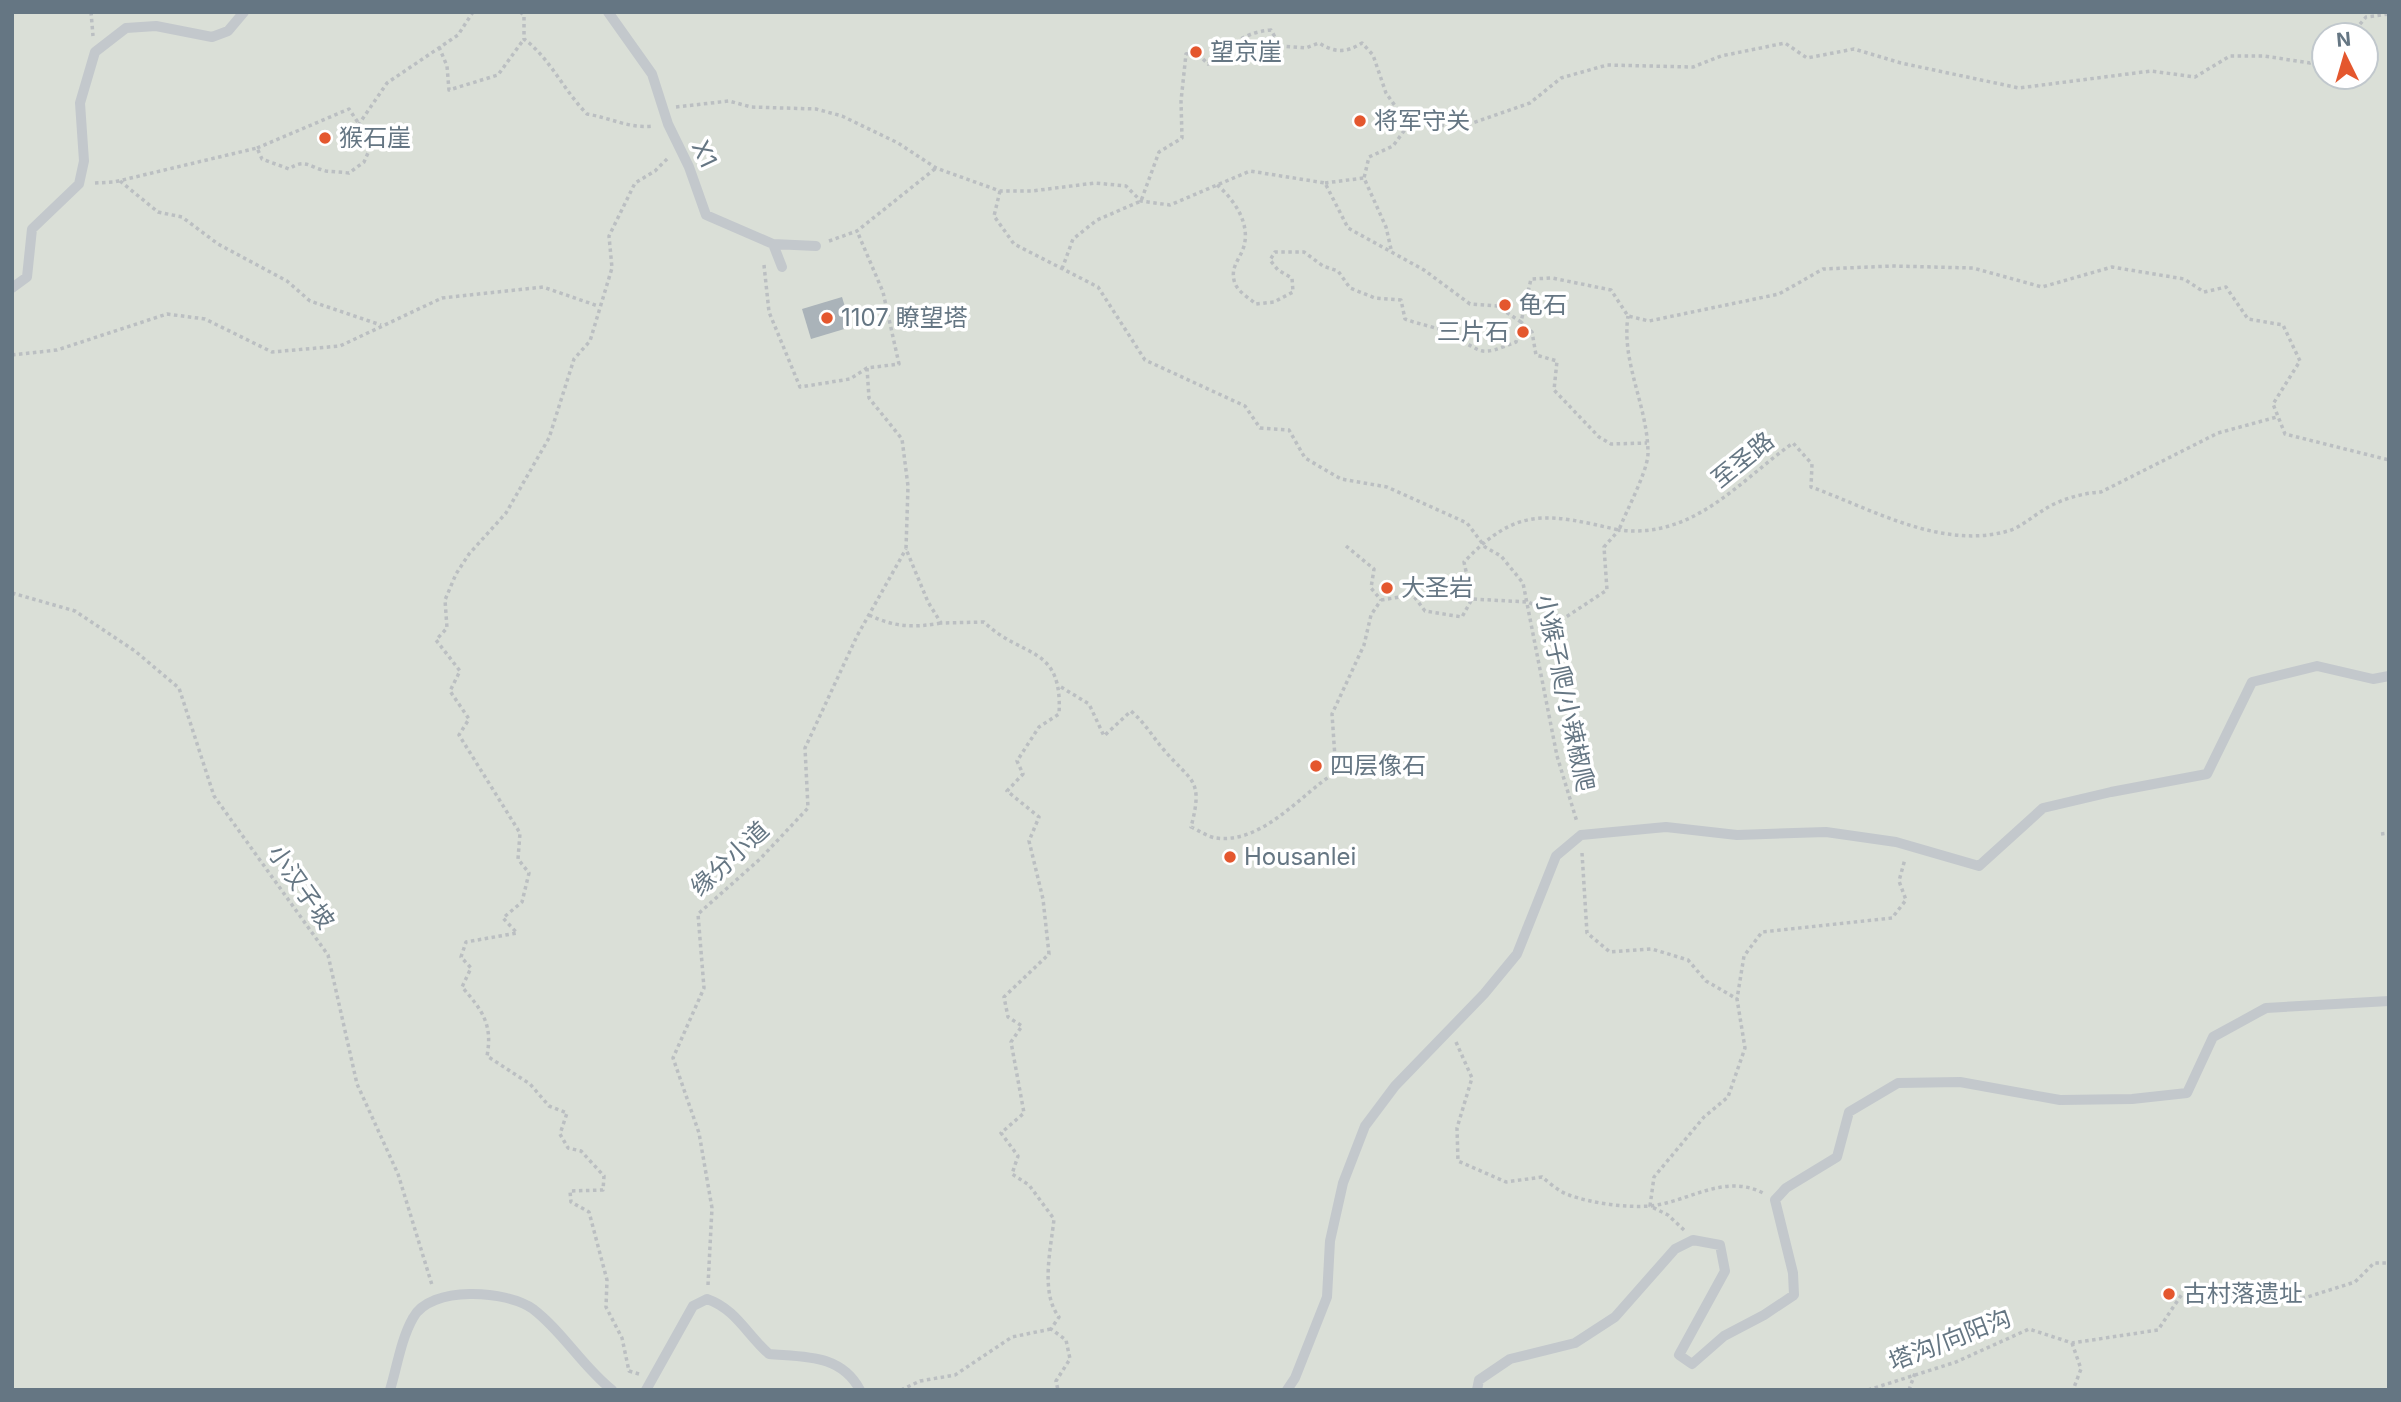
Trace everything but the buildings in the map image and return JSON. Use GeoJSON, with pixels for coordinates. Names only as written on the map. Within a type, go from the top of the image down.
{"type":"FeatureCollection","features":[{"type":"Feature","properties":{"kind":"lane"},"geometry":{"type":"LineString","coordinates":[[12,288],[27,276],[32,229],[79,184],[84,161],[80,103],[95,52],[126,29],[156,26],[212,37],[229,31],[244,12]]}},
{"type":"Feature","properties":{"kind":"lane","name":"X1"},"geometry":{"type":"LineString","coordinates":[[608,12],[652,74],[677,148],[689,167],[706,215],[773,243],[816,246]]}},
{"type":"Feature","properties":{"kind":"lane"},"geometry":{"type":"LineString","coordinates":[[773,243],[782,267]]}},
{"type":"Feature","properties":{"kind":"lane"},"geometry":{"type":"LineString","coordinates":[[1287,1390],[1295,1378],[1327,1297],[1330,1241],[1343,1183],[1365,1125],[1395,1086],[1517,954],[1556,856],[1581,835],[1666,827],[1737,835],[1826,832],[1908,846],[1979,866],[2043,808],[2207,774],[2252,682],[2318,666],[2373,679],[2389,676]]}},
{"type":"Feature","properties":{"kind":"lane"},"geometry":{"type":"LineString","coordinates":[[1477,1390],[1479,1380],[1510,1359],[1575,1343],[1615,1317],[1675,1249],[1693,1240],[1720,1245],[1725,1270],[1679,1355],[1692,1364],[1724,1336],[1794,1295],[1793,1273],[1775,1200],[1786,1188],[1837,1157],[1849,1112],[1898,1083],[1960,1082],[2060,1100],[2132,1099],[2187,1093],[2213,1037],[2266,1008],[2389,1001]]}},
{"type":"Feature","properties":{"kind":"lane"},"geometry":{"type":"LineString","coordinates":[[390,1390],[414,1315],[435,1300],[463,1293],[490,1294],[531,1308],[559,1334],[595,1376],[612,1390]]}},
{"type":"Feature","properties":{"kind":"lane"},"geometry":{"type":"LineString","coordinates":[[646,1390],[693,1306],[707,1299],[720,1303],[741,1321],[769,1353],[826,1359],[844,1368],[860,1390]]}},
{"type":"Feature","properties":{"kind":"path"},"geometry":{"type":"LineString","coordinates":[[91,12],[95,52]]}},
{"type":"Feature","properties":{"kind":"path"},"geometry":{"type":"LineString","coordinates":[[359,124],[387,83],[458,35],[473,12]]}},
{"type":"Feature","properties":{"kind":"path"},"geometry":{"type":"LineString","coordinates":[[439,47],[447,66],[449,90],[498,75],[524,39],[524,15],[520,12]]}},
{"type":"Feature","properties":{"kind":"path"},"geometry":{"type":"LineString","coordinates":[[2363,21],[2366,17],[2389,14]]}},
{"type":"Feature","properties":{"kind":"path"},"geometry":{"type":"LineString","coordinates":[[1141,201],[1159,152],[1182,138],[1181,101],[1186,54],[1196,52],[1208,64],[1227,46],[1252,32],[1271,30],[1280,46],[1306,48],[1319,43],[1331,51],[1349,51],[1362,43],[1373,55],[1386,93],[1398,110],[1412,120],[1458,128],[1530,103],[1561,78],[1607,65],[1693,67],[1757,47],[1785,43],[1807,58],[1854,49],[1901,63],[2019,88],[2151,71],[2195,77],[2230,56],[2310,63]]}},
{"type":"Feature","properties":{"kind":"path"},"geometry":{"type":"LineString","coordinates":[[524,39],[539,50],[547,66],[587,114],[614,118],[633,129],[668,124]]}},
{"type":"Feature","properties":{"kind":"path"},"geometry":{"type":"LineString","coordinates":[[663,108],[729,101],[751,107],[816,109],[842,116],[898,144],[936,168],[1000,191],[1032,191],[1095,183],[1126,186],[1141,201]]}},
{"type":"Feature","properties":{"kind":"path"},"geometry":{"type":"LineString","coordinates":[[79,184],[120,181],[257,148],[349,109],[371,146],[364,162],[349,173],[325,170],[308,162],[298,163],[289,169],[262,159],[257,148]]}},
{"type":"Feature","properties":{"kind":"path"},"geometry":{"type":"LineString","coordinates":[[1392,250],[1386,227],[1364,178],[1369,157],[1393,146],[1412,120]]}},
{"type":"Feature","properties":{"kind":"path"},"geometry":{"type":"LineString","coordinates":[[642,1375],[629,1371],[622,1338],[606,1307],[607,1280],[589,1212],[571,1202],[570,1191],[603,1190],[604,1176],[581,1152],[568,1147],[560,1134],[567,1112],[549,1106],[530,1084],[487,1056],[491,1035],[485,1013],[462,987],[471,968],[461,957],[466,942],[517,933],[503,918],[522,902],[529,873],[518,859],[520,833],[459,735],[469,719],[450,691],[460,671],[436,640],[447,628],[445,600],[456,574],[469,554],[506,513],[549,438],[574,359],[590,341],[598,306],[612,268],[609,236],[635,183],[655,171],[677,148]]}},
{"type":"Feature","properties":{"kind":"path"},"geometry":{"type":"LineString","coordinates":[[816,246],[857,231],[936,168]]}},
{"type":"Feature","properties":{"kind":"path"},"geometry":{"type":"LineString","coordinates":[[1062,270],[1073,239],[1097,220],[1141,201],[1170,205],[1251,171],[1325,183],[1364,178]]}},
{"type":"Feature","properties":{"kind":"path"},"geometry":{"type":"LineString","coordinates":[[120,181],[158,212],[182,216],[218,244],[287,281],[310,301],[383,325]]}},
{"type":"Feature","properties":{"kind":"path"},"geometry":{"type":"LineString","coordinates":[[1325,183],[1348,228],[1392,250],[1469,304],[1497,306],[1532,332],[1536,355],[1557,360],[1554,390],[1599,437],[1611,444],[1647,443]]}},
{"type":"Feature","properties":{"kind":"path"},"geometry":{"type":"LineString","coordinates":[[1217,185],[1234,202],[1241,216],[1244,247],[1234,264],[1233,279],[1238,289],[1256,304],[1274,302],[1293,292],[1292,278],[1278,270],[1270,260],[1275,252],[1287,249],[1304,252],[1323,266],[1338,271],[1350,288],[1375,298],[1401,300],[1405,319],[1427,329],[1450,333],[1473,350],[1490,352],[1516,342],[1531,279],[1552,278],[1611,290],[1629,316],[1649,321],[1779,294],[1823,269],[1892,265],[1973,268],[2042,286],[2112,267],[2184,279],[2204,292],[2226,287],[2248,319],[2283,325],[2301,361],[2273,404],[2285,435],[2389,460]]}},
{"type":"Feature","properties":{"kind":"path","name":"小猴子爬/小辣椒爬"},"geometry":{"type":"LineString","coordinates":[[1000,191],[994,216],[1014,244],[1098,288],[1145,360],[1245,406],[1260,428],[1289,430],[1305,458],[1341,479],[1387,487],[1467,523],[1482,543],[1501,556],[1523,583],[1528,602],[1557,756],[1581,835],[1587,933],[1610,952],[1652,949],[1688,960],[1706,981],[1737,999]]}},
{"type":"Feature","properties":{"kind":"path"},"geometry":{"type":"LineString","coordinates":[[761,238],[769,312],[800,387],[850,379],[867,368],[899,364],[883,292],[857,231]]}},
{"type":"Feature","properties":{"kind":"path"},"geometry":{"type":"LineString","coordinates":[[12,355],[57,350],[167,314],[205,319],[272,352],[340,346],[442,298],[543,287],[598,306]]}},
{"type":"Feature","properties":{"kind":"path"},"geometry":{"type":"LineString","coordinates":[[1472,599],[1528,602],[1563,619],[1607,590],[1604,547],[1619,530],[1648,458],[1645,415],[1625,339],[1629,316]]}},
{"type":"Feature","properties":{"kind":"path"},"geometry":{"type":"LineString","coordinates":[[867,368],[869,398],[902,439],[908,486],[906,549],[928,602],[941,623]]}},
{"type":"Feature","properties":{"kind":"path","name":"至圣路"},"geometry":{"type":"LineString","coordinates":[[1619,530],[1643,533],[1686,520],[1725,500],[1793,443],[1812,464],[1811,487],[1872,512],[1954,536],[2009,531],[2048,506],[2086,493],[2101,492],[2218,433],[2278,417]]}},
{"type":"Feature","properties":{"kind":"path"},"geometry":{"type":"LineString","coordinates":[[1060,687],[1089,704],[1104,736],[1131,711],[1149,727],[1162,749],[1188,772],[1197,796],[1191,827],[1216,838],[1243,834],[1264,828],[1336,772],[1332,714],[1364,645],[1371,615],[1381,600],[1413,595],[1425,611],[1462,617],[1472,599],[1464,562],[1482,543],[1519,519],[1558,517],[1619,530]]}},
{"type":"Feature","properties":{"kind":"path"},"geometry":{"type":"LineString","coordinates":[[1346,546],[1374,569],[1371,588],[1381,600]]}},
{"type":"Feature","properties":{"kind":"path","name":"缘分小道"},"geometry":{"type":"LineString","coordinates":[[707,1299],[712,1208],[699,1133],[673,1058],[704,988],[698,914],[760,859],[808,808],[805,748],[869,615],[906,549]]}},
{"type":"Feature","properties":{"kind":"path","name":"小汉子坡"},"geometry":{"type":"LineString","coordinates":[[12,593],[75,611],[135,651],[179,688],[214,796],[328,955],[357,1084],[398,1174],[425,1256],[435,1300]]}},
{"type":"Feature","properties":{"kind":"path"},"geometry":{"type":"LineString","coordinates":[[869,615],[890,625],[916,627],[941,623],[984,622],[999,636],[1017,642],[1052,668],[1060,687],[1059,714],[1039,727],[1017,761],[1023,774],[1007,791],[1039,817],[1029,841],[1043,898],[1049,954],[1004,997],[1008,1017],[1022,1026],[1011,1042],[1024,1113],[1001,1133],[1018,1156],[1012,1174],[1029,1185],[1055,1219],[1050,1260],[1050,1306],[1059,1317],[1051,1329],[1012,1337],[955,1375],[920,1381],[901,1390]]}},
{"type":"Feature","properties":{"kind":"path"},"geometry":{"type":"LineString","coordinates":[[2381,834],[2389,833]]}},
{"type":"Feature","properties":{"kind":"path"},"geometry":{"type":"LineString","coordinates":[[1650,1206],[1654,1177],[1704,1117],[1728,1097],[1745,1048],[1737,999],[1744,956],[1762,932],[1892,918],[1906,900],[1899,881],[1908,846]]}},
{"type":"Feature","properties":{"kind":"path"},"geometry":{"type":"LineString","coordinates":[[1450,1028],[1472,1078],[1457,1128],[1458,1161],[1506,1182],[1542,1177],[1567,1195],[1615,1204],[1650,1206],[1684,1195],[1749,1185],[1775,1200]]}},
{"type":"Feature","properties":{"kind":"path"},"geometry":{"type":"LineString","coordinates":[[1650,1206],[1668,1215],[1693,1240]]}},
{"type":"Feature","properties":{"kind":"path","name":"塔沟/向阳沟"},"geometry":{"type":"LineString","coordinates":[[1868,1390],[1956,1362],[2029,1329],[2072,1343],[2158,1330],[2182,1294],[2213,1300],[2238,1296],[2301,1299],[2355,1282],[2374,1263],[2389,1263]]}},
{"type":"Feature","properties":{"kind":"path"},"geometry":{"type":"LineString","coordinates":[[1051,1329],[1066,1340],[1070,1359],[1056,1381],[1058,1390]]}},
{"type":"Feature","properties":{"kind":"path"},"geometry":{"type":"LineString","coordinates":[[2072,1343],[2081,1369],[2073,1390]]}},
{"type":"Feature","properties":{"kind":"path"},"geometry":{"type":"LineString","coordinates":[[1909,1390],[1915,1373]]}},
{"type":"Feature","properties":{"kind":"shaded area"},"geometry":{"type":"Polygon","coordinates":[[[12,12],[2389,12],[2389,1390],[12,1390],[12,12]]]}},
{"type":"Feature","properties":{"kind":"place","name":"望京崖"},"geometry":{"type":"Point","coordinates":[1196,52]}},
{"type":"Feature","properties":{"kind":"place","name":"将军守关"},"geometry":{"type":"Point","coordinates":[1360,121]}},
{"type":"Feature","properties":{"kind":"place","name":"猴石崖"},"geometry":{"type":"Point","coordinates":[325,138]}},
{"type":"Feature","properties":{"kind":"place","name":"龟石"},"geometry":{"type":"Point","coordinates":[1505,305]}},
{"type":"Feature","properties":{"kind":"place","name":"1107 瞭望塔"},"geometry":{"type":"Point","coordinates":[827,318]}},
{"type":"Feature","properties":{"kind":"place","name":"三片石"},"geometry":{"type":"Point","coordinates":[1523,332]}},
{"type":"Feature","properties":{"kind":"place","name":"大圣岩"},"geometry":{"type":"Point","coordinates":[1387,588]}},
{"type":"Feature","properties":{"kind":"place","name":"四层像石"},"geometry":{"type":"Point","coordinates":[1316,766]}},
{"type":"Feature","properties":{"kind":"place","name":"Housanlei"},"geometry":{"type":"Point","coordinates":[1230,857]}},
{"type":"Feature","properties":{"kind":"place","name":"古村落遗址"},"geometry":{"type":"Point","coordinates":[2169,1294]}}]}
